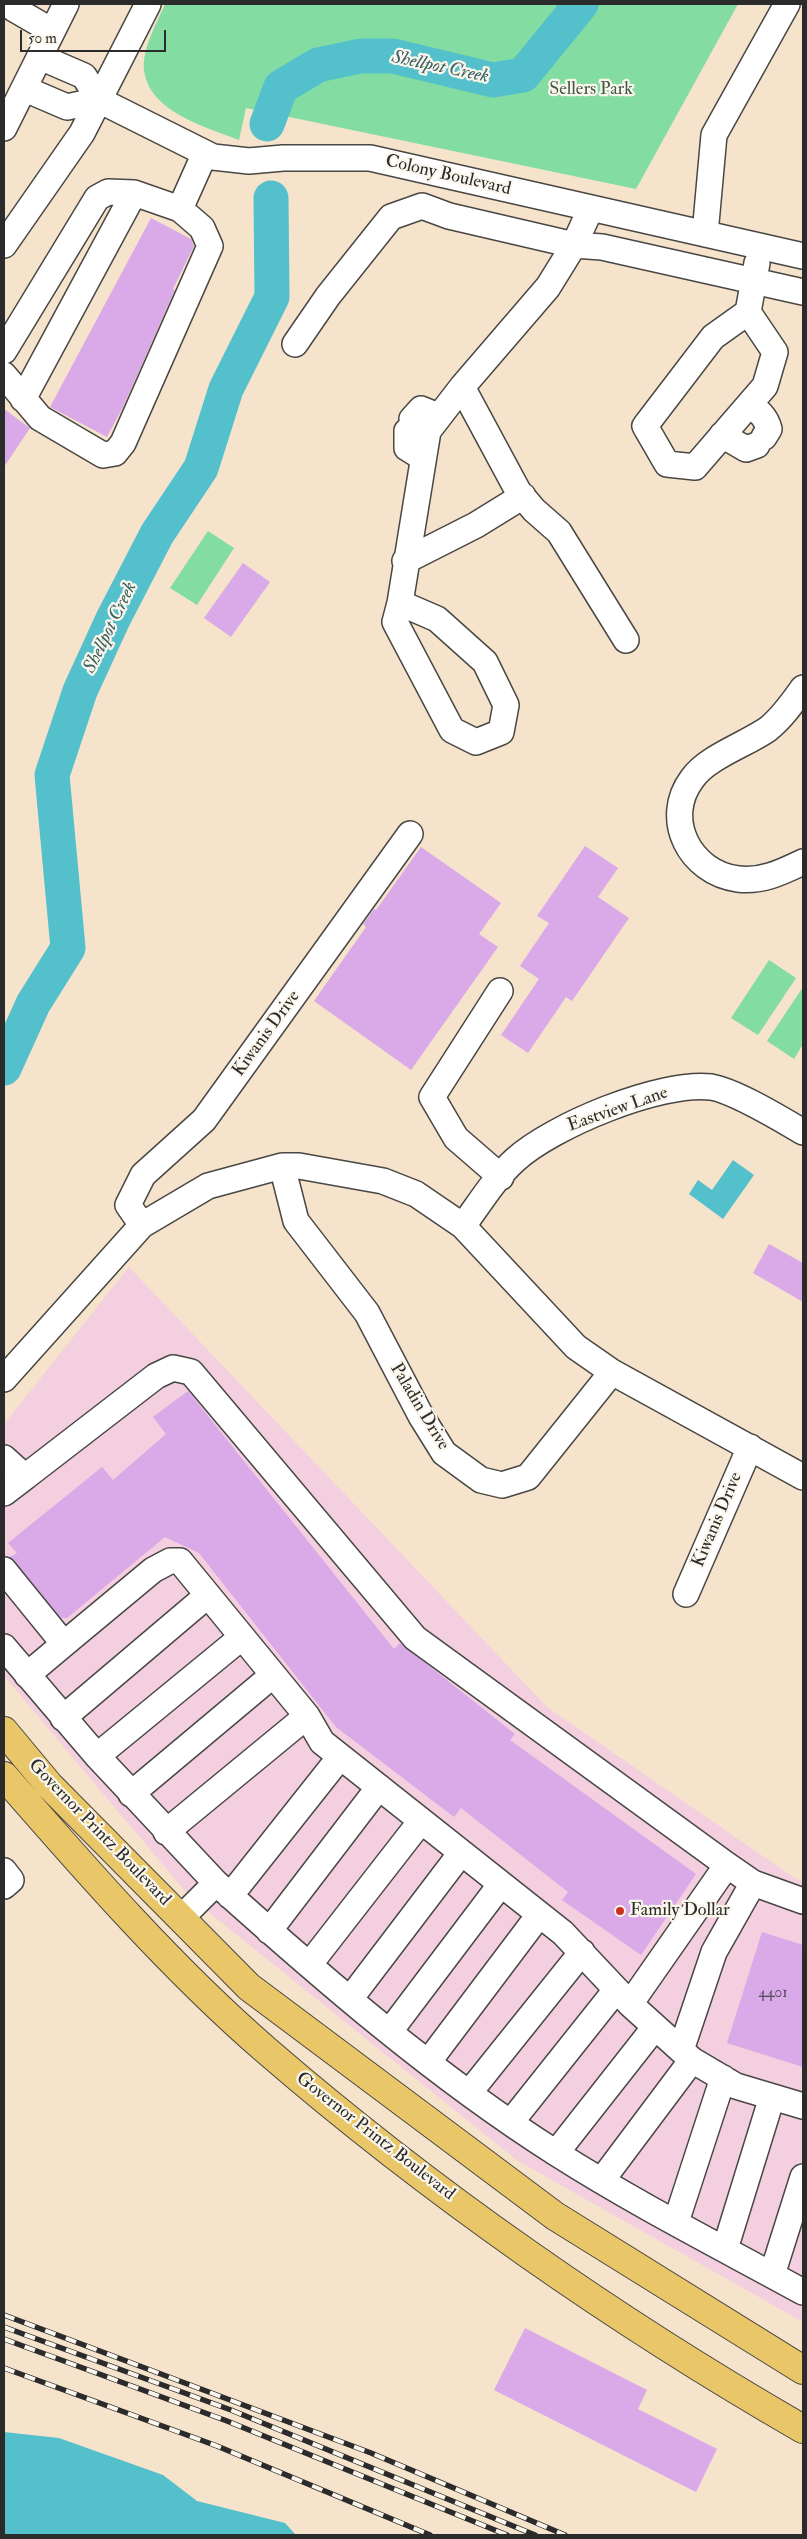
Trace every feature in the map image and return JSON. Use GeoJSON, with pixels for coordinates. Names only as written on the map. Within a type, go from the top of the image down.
{"type":"FeatureCollection","features":[{"type":"Feature","properties":{"kind":"main road","name":"Governor Printz Boulevard"},"geometry":{"type":"LineString","coordinates":[[4,1731],[49,1785],[249,1987],[554,2216],[803,2370]]}},
{"type":"Feature","properties":{"kind":"main road"},"geometry":{"type":"LineString","coordinates":[[4,1770],[17,1772],[52,1807],[87,1847],[160,1917],[181,1918]]}},
{"type":"Feature","properties":{"kind":"main road","name":"Governor Printz Boulevard"},"geometry":{"type":"LineString","coordinates":[[4,1776],[58,1839],[173,1961],[266,2050],[324,2098],[471,2212],[623,2319],[803,2429]]}},
{"type":"Feature","properties":{"kind":"street"},"geometry":{"type":"LineString","coordinates":[[9,4],[14,9],[52,31]]}},
{"type":"Feature","properties":{"kind":"street"},"geometry":{"type":"LineString","coordinates":[[4,128],[66,4]]}},
{"type":"Feature","properties":{"kind":"street"},"geometry":{"type":"LineString","coordinates":[[4,245],[82,133],[148,4]]}},
{"type":"Feature","properties":{"kind":"street"},"geometry":{"type":"LineString","coordinates":[[705,234],[714,135],[787,4]]}},
{"type":"Feature","properties":{"kind":"street"},"geometry":{"type":"LineString","coordinates":[[40,57],[84,76],[99,100]]}},
{"type":"Feature","properties":{"kind":"street"},"geometry":{"type":"LineString","coordinates":[[25,89],[67,108],[99,100]]}},
{"type":"Feature","properties":{"kind":"street","name":"Colony Boulevard"},"geometry":{"type":"LineString","coordinates":[[99,100],[214,157],[249,161],[283,158],[370,158],[803,256]]}},
{"type":"Feature","properties":{"kind":"street"},"geometry":{"type":"LineString","coordinates":[[180,209],[205,153]]}},
{"type":"Feature","properties":{"kind":"street"},"geometry":{"type":"LineString","coordinates":[[4,375],[40,418],[103,455],[114,453],[123,444],[210,246],[202,228],[180,209],[134,193],[108,192],[98,198],[5,348]]}},
{"type":"Feature","properties":{"kind":"street"},"geometry":{"type":"LineString","coordinates":[[23,399],[134,193]]}},
{"type":"Feature","properties":{"kind":"street"},"geometry":{"type":"LineString","coordinates":[[295,344],[328,296],[391,216],[422,206],[449,216],[574,245],[602,247],[803,292]]}},
{"type":"Feature","properties":{"kind":"street"},"geometry":{"type":"LineString","coordinates":[[400,603],[437,619],[485,662],[506,705],[501,732],[476,742],[452,730],[395,622],[400,603],[405,561],[428,431],[462,387],[548,287],[574,245],[591,208]]}},
{"type":"Feature","properties":{"kind":"street"},"geometry":{"type":"LineString","coordinates":[[748,312],[775,352],[765,386],[695,467],[667,464],[645,426],[713,337],[748,312],[760,246]]}},
{"type":"Feature","properties":{"kind":"street"},"geometry":{"type":"LineString","coordinates":[[462,387],[522,496],[559,532],[626,640]]}},
{"type":"Feature","properties":{"kind":"street"},"geometry":{"type":"LineString","coordinates":[[722,436],[746,449],[761,441],[769,429],[767,422],[760,412],[749,405]]}},
{"type":"Feature","properties":{"kind":"street"},"geometry":{"type":"LineString","coordinates":[[423,458],[407,448],[409,425],[421,409],[438,416]]}},
{"type":"Feature","properties":{"kind":"street"},"geometry":{"type":"LineString","coordinates":[[405,561],[476,525],[522,496]]}},
{"type":"Feature","properties":{"kind":"street"},"geometry":{"type":"LineString","coordinates":[[803,688],[787,710],[769,728],[702,768],[692,778],[681,804],[679,821],[683,838],[691,854],[703,865],[717,873],[737,879],[759,879],[778,874],[803,862]]}},
{"type":"Feature","properties":{"kind":"street","name":"Kiwanis Drive"},"geometry":{"type":"LineString","coordinates":[[142,1225],[128,1205],[143,1175],[204,1120],[410,834]]}},
{"type":"Feature","properties":{"kind":"street"},"geometry":{"type":"LineString","coordinates":[[500,991],[432,1097],[456,1138],[500,1177]]}},
{"type":"Feature","properties":{"kind":"street","name":"Eastview Lane"},"geometry":{"type":"LineString","coordinates":[[463,1226],[513,1162],[535,1143],[584,1117],[652,1095],[682,1089],[712,1088],[724,1092],[803,1132]]}},
{"type":"Feature","properties":{"kind":"street"},"geometry":{"type":"LineString","coordinates":[[4,1379],[142,1225],[208,1186],[282,1166],[299,1166],[383,1181],[416,1194],[463,1226],[576,1347],[612,1372],[803,1478]]}},
{"type":"Feature","properties":{"kind":"street","name":"Paladin Drive"},"geometry":{"type":"LineString","coordinates":[[282,1166],[296,1221],[367,1313],[444,1453],[481,1480],[502,1486],[528,1477],[612,1372]]}},
{"type":"Feature","properties":{"kind":"street"},"geometry":{"type":"LineString","coordinates":[[4,1493],[156,1376],[173,1368],[191,1372],[415,1638],[753,1883],[803,1901]]}},
{"type":"Feature","properties":{"kind":"street","name":"Kiwanis Drive"},"geometry":{"type":"LineString","coordinates":[[686,1594],[750,1447]]}},
{"type":"Feature","properties":{"kind":"street"},"geometry":{"type":"LineString","coordinates":[[4,1458],[25,1477]]}},
{"type":"Feature","properties":{"kind":"street"},"geometry":{"type":"LineString","coordinates":[[26,1675],[153,1570],[170,1561],[180,1561],[307,1716],[322,1742],[540,1915],[582,1952],[623,1997],[687,2055],[736,2086],[803,2106]]}},
{"type":"Feature","properties":{"kind":"street"},"geometry":{"type":"LineString","coordinates":[[4,1570],[64,1644]]}},
{"type":"Feature","properties":{"kind":"street"},"geometry":{"type":"LineString","coordinates":[[63,1718],[208,1595]]}},
{"type":"Feature","properties":{"kind":"street"},"geometry":{"type":"LineString","coordinates":[[97,1756],[242,1637]]}},
{"type":"Feature","properties":{"kind":"street"},"geometry":{"type":"LineString","coordinates":[[4,1647],[26,1675],[130,1794],[223,1890],[350,1999],[469,2093],[556,2153],[803,2292]]}},
{"type":"Feature","properties":{"kind":"street"},"geometry":{"type":"LineString","coordinates":[[130,1794],[273,1675]]}},
{"type":"Feature","properties":{"kind":"street"},"geometry":{"type":"LineString","coordinates":[[166,1832],[307,1716]]}},
{"type":"Feature","properties":{"kind":"street"},"geometry":{"type":"LineString","coordinates":[[181,1918],[223,1890],[340,1757]]}},
{"type":"Feature","properties":{"kind":"street"},"geometry":{"type":"LineString","coordinates":[[269,1931],[379,1787]]}},
{"type":"Feature","properties":{"kind":"street"},"geometry":{"type":"LineString","coordinates":[[309,1965],[421,1821]]}},
{"type":"Feature","properties":{"kind":"street"},"geometry":{"type":"LineString","coordinates":[[350,1999],[461,1853]]}},
{"type":"Feature","properties":{"kind":"street"},"geometry":{"type":"LineString","coordinates":[[511,2122],[623,1997],[727,1865]]}},
{"type":"Feature","properties":{"kind":"street"},"geometry":{"type":"LineString","coordinates":[[4,1871],[11,1880],[4,1886]]}},
{"type":"Feature","properties":{"kind":"street"},"geometry":{"type":"LineString","coordinates":[[602,2180],[687,2055],[714,1952],[753,1883]]}},
{"type":"Feature","properties":{"kind":"street"},"geometry":{"type":"LineString","coordinates":[[390,2031],[501,1884]]}},
{"type":"Feature","properties":{"kind":"street"},"geometry":{"type":"LineString","coordinates":[[428,2061],[540,1915]]}},
{"type":"Feature","properties":{"kind":"street"},"geometry":{"type":"LineString","coordinates":[[469,2093],[582,1952]]}},
{"type":"Feature","properties":{"kind":"street"},"geometry":{"type":"LineString","coordinates":[[556,2153],[655,2027]]}},
{"type":"Feature","properties":{"kind":"street"},"geometry":{"type":"LineString","coordinates":[[676,2222],[723,2078]]}},
{"type":"Feature","properties":{"kind":"street"},"geometry":{"type":"LineString","coordinates":[[725,2249],[772,2097]]}},
{"type":"Feature","properties":{"kind":"street"},"geometry":{"type":"LineString","coordinates":[[772,2275],[803,2177]]}},
{"type":"Feature","properties":{"kind":"shaded area"},"geometry":{"type":"Polygon","coordinates":[[[129,1267],[547,1707],[796,1879],[803,1881],[803,2322],[518,2161],[191,1898],[4,1676],[4,1424],[129,1267]]]}},
{"type":"Feature","properties":{"kind":"green space","name":"Sellers Park"},"geometry":{"type":"Polygon","coordinates":[[[165,4],[738,4],[636,189],[246,108],[239,140],[181,116],[156,97],[148,85],[144,70],[145,53],[165,4]]]}},
{"type":"Feature","properties":{"kind":"green space"},"geometry":{"type":"Polygon","coordinates":[[[208,531],[234,548],[197,605],[170,588],[208,531]]]}},
{"type":"Feature","properties":{"kind":"green space"},"geometry":{"type":"Polygon","coordinates":[[[769,960],[796,978],[758,1035],[731,1018],[769,960]]]}},
{"type":"Feature","properties":{"kind":"green space"},"geometry":{"type":"Polygon","coordinates":[[[803,987],[803,1044],[794,1059],[767,1041],[803,987]]]}},
{"type":"Feature","properties":{"kind":"water"},"geometry":{"type":"Polygon","coordinates":[[[733,1160],[754,1175],[723,1219],[689,1194],[698,1180],[712,1190],[733,1160]]]}},
{"type":"Feature","properties":{"kind":"water"},"geometry":{"type":"Polygon","coordinates":[[[4,2432],[59,2438],[163,2475],[197,2501],[285,2523],[296,2535],[4,2535],[4,2432]]]}},
{"type":"Feature","properties":{"kind":"building"},"geometry":{"type":"Polygon","coordinates":[[[151,218],[191,239],[194,246],[173,289],[175,290],[123,407],[107,437],[50,407],[151,218]]]}},
{"type":"Feature","properties":{"kind":"building"},"geometry":{"type":"Polygon","coordinates":[[[4,409],[30,428],[4,467],[4,409]]]}},
{"type":"Feature","properties":{"kind":"building"},"geometry":{"type":"Polygon","coordinates":[[[243,563],[270,582],[231,637],[204,618],[243,563]]]}},
{"type":"Feature","properties":{"kind":"building"},"geometry":{"type":"Polygon","coordinates":[[[585,846],[618,868],[598,897],[629,918],[572,1001],[566,997],[528,1053],[501,1035],[539,979],[520,966],[549,923],[537,916],[585,846]]]}},
{"type":"Feature","properties":{"kind":"building"},"geometry":{"type":"Polygon","coordinates":[[[421,847],[501,903],[479,934],[498,947],[411,1070],[314,1001],[366,927],[363,924],[374,909],[376,910],[421,847]]]}},
{"type":"Feature","properties":{"kind":"building"},"geometry":{"type":"Polygon","coordinates":[[[769,1244],[803,1263],[803,1302],[753,1273],[769,1244]]]}},
{"type":"Feature","properties":{"kind":"building"},"geometry":{"type":"Polygon","coordinates":[[[188,1391],[394,1649],[400,1643],[515,1734],[510,1740],[696,1874],[641,1955],[562,1900],[568,1892],[461,1808],[454,1817],[336,1727],[199,1553],[165,1537],[67,1618],[61,1618],[10,1557],[17,1553],[8,1543],[102,1467],[113,1480],[166,1434],[153,1417],[188,1391]]]}},
{"type":"Feature","properties":{"kind":"building"},"geometry":{"type":"Polygon","coordinates":[[[762,1932],[803,1945],[803,2067],[727,2043],[762,1932]]]}},
{"type":"Feature","properties":{"kind":"building"},"geometry":{"type":"Polygon","coordinates":[[[525,2328],[647,2390],[638,2409],[717,2449],[696,2492],[494,2390],[525,2328]]]}},
{"type":"Feature","properties":{"kind":"waterway","name":"Shellpot Creek"},"geometry":{"type":"LineString","coordinates":[[267,124],[281,87],[318,65],[360,56],[393,56],[493,80],[523,75],[581,4]]}},
{"type":"Feature","properties":{"kind":"waterway","name":"Shellpot Creek"},"geometry":{"type":"LineString","coordinates":[[4,1068],[33,1004],[68,948],[52,775],[80,691],[113,619],[157,534],[201,468],[226,389],[272,297],[271,198]]}},
{"type":"Feature","properties":{"kind":"railway"},"geometry":{"type":"LineString","coordinates":[[4,2315],[371,2453],[565,2535]]}},
{"type":"Feature","properties":{"kind":"railway"},"geometry":{"type":"LineString","coordinates":[[4,2327],[231,2410],[535,2535]]}},
{"type":"Feature","properties":{"kind":"railway"},"geometry":{"type":"LineString","coordinates":[[4,2339],[227,2421],[507,2535]]}},
{"type":"Feature","properties":{"kind":"railway"},"geometry":{"type":"LineString","coordinates":[[4,2368],[217,2446],[430,2535]]}},
{"type":"Feature","properties":{"kind":"place","name":"Family Dollar"},"geometry":{"type":"Point","coordinates":[620,1911]}}]}
